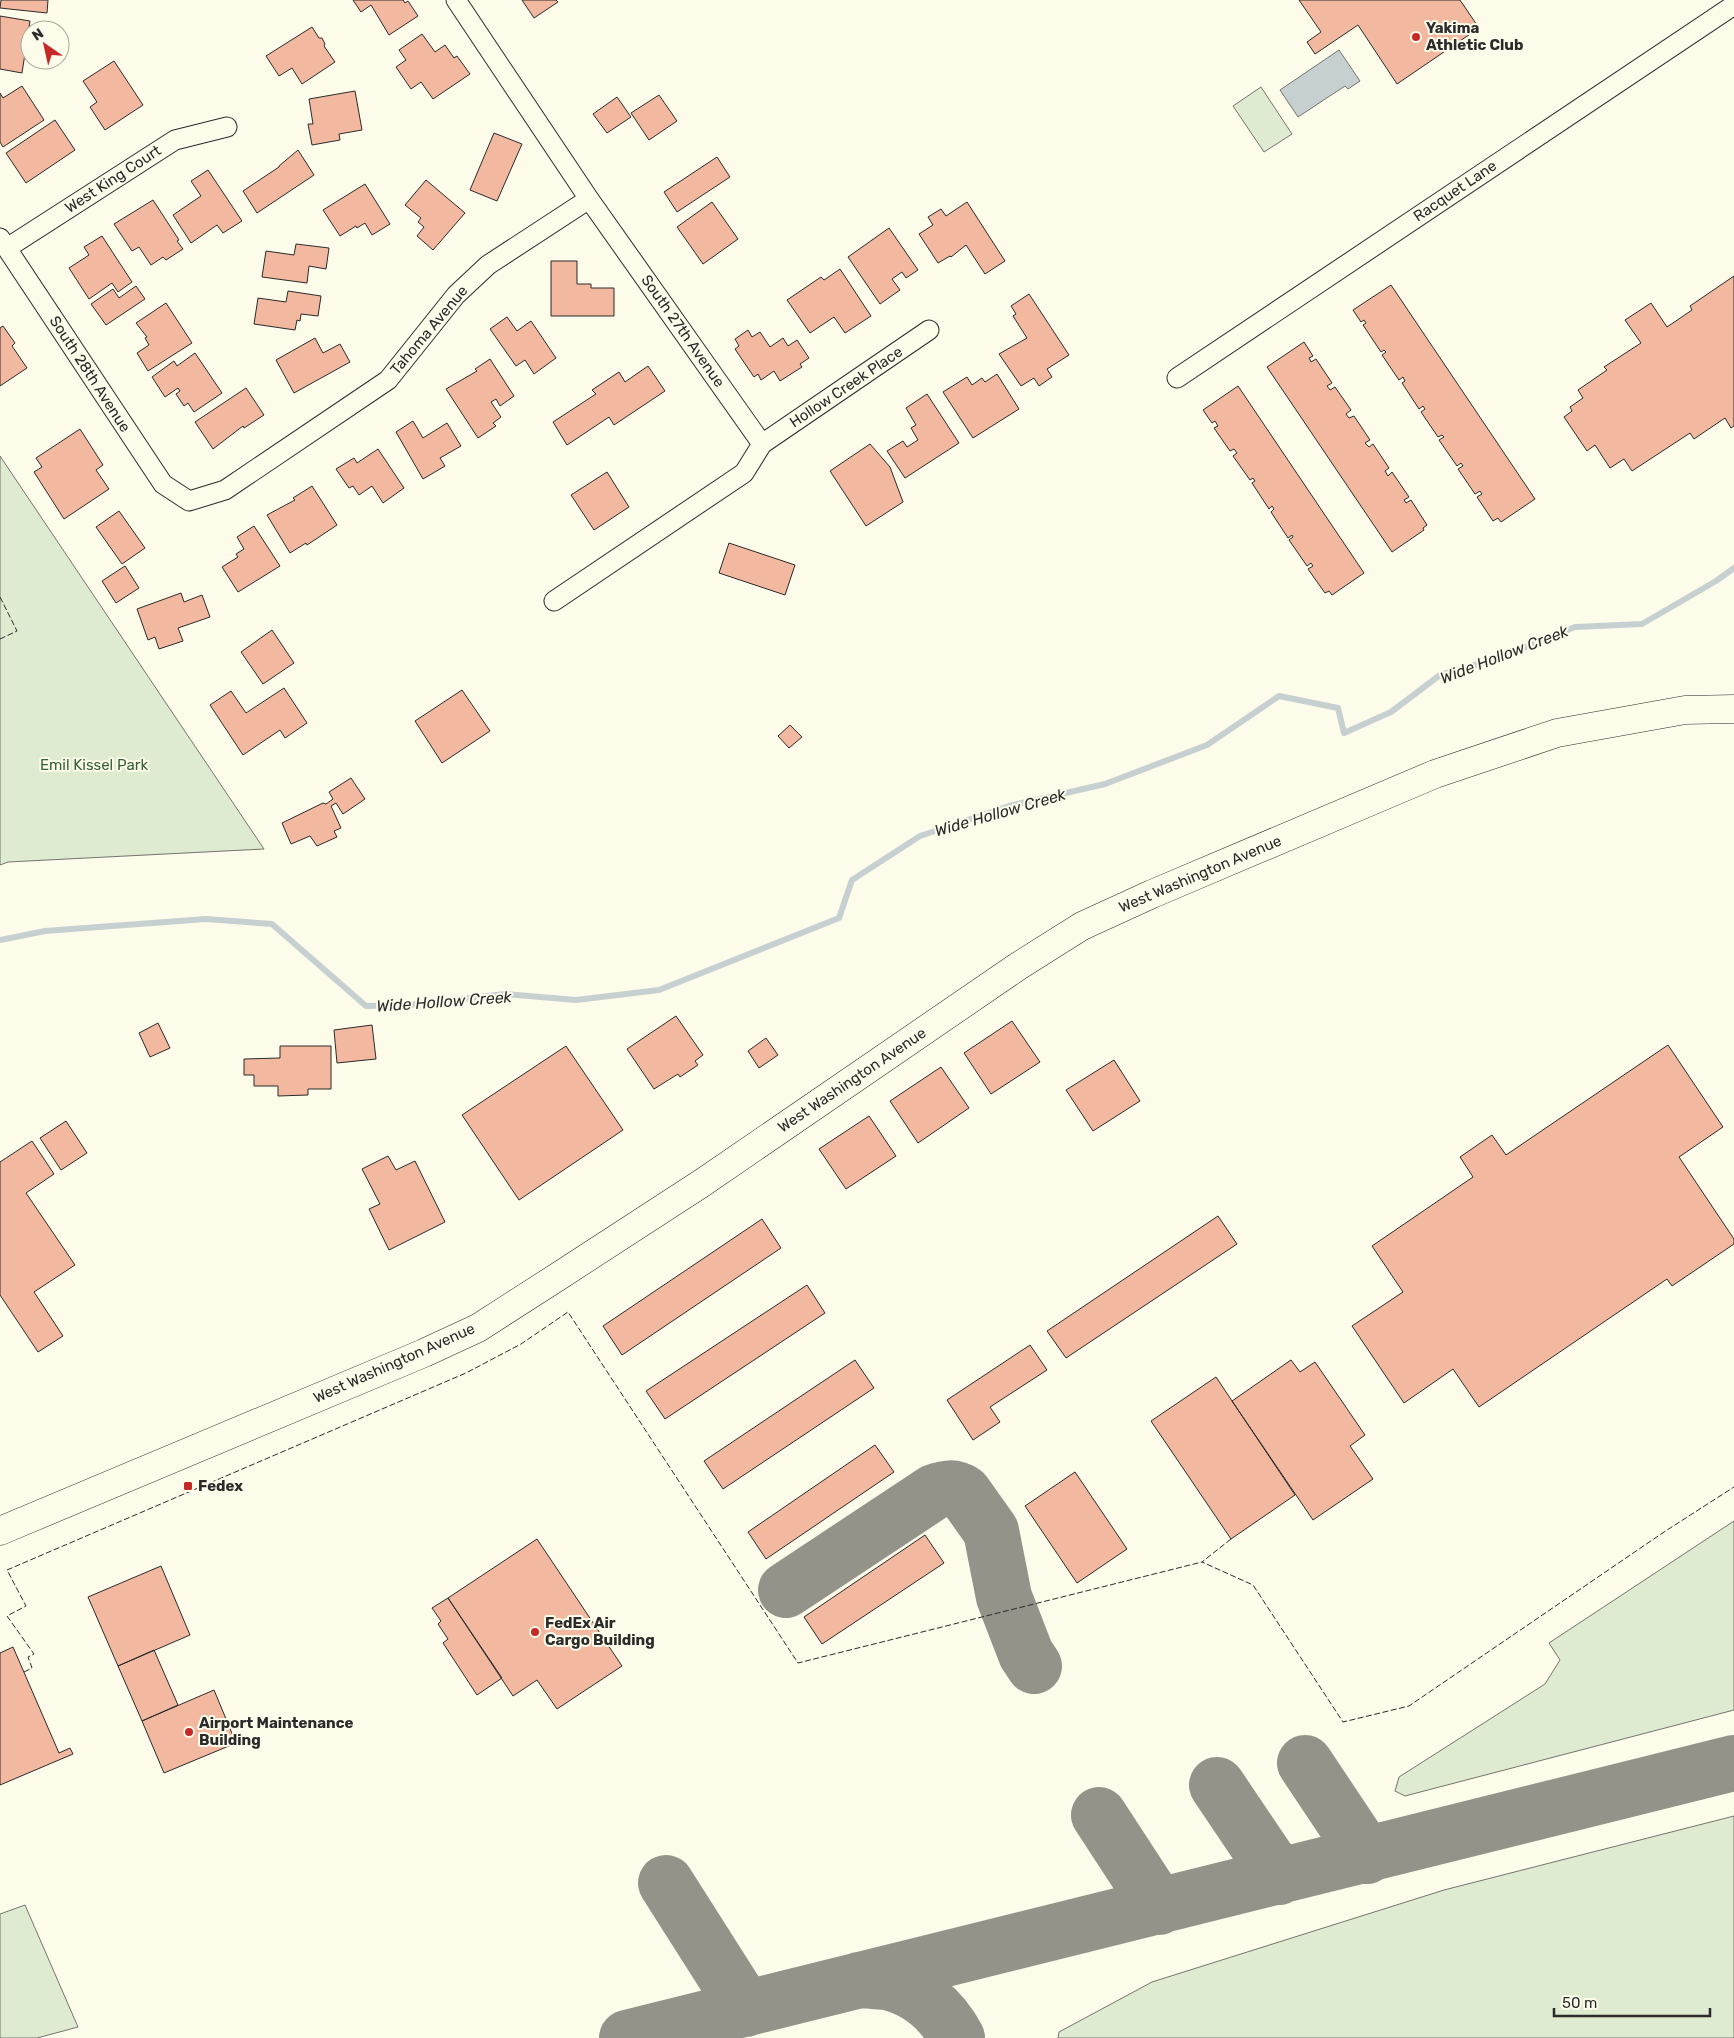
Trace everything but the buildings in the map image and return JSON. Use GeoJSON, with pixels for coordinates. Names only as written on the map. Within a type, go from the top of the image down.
{"type":"FeatureCollection","features":[{"type":"Feature","properties":{"kind":"main road","name":"West Washington Avenue"},"geometry":{"type":"LineString","coordinates":[[0,1531],[424,1353],[478,1328],[702,1183],[1017,967],[1082,926],[1152,894],[1435,774],[1557,733],[1684,710],[1734,709]]}},
{"type":"Feature","properties":{"kind":"street","name":"South 27th Avenue"},"geometry":{"type":"LineString","coordinates":[[456,0],[589,199],[762,444]]}},
{"type":"Feature","properties":{"kind":"street","name":"Racquet Lane"},"geometry":{"type":"LineString","coordinates":[[1177,378],[1734,5]]}},
{"type":"Feature","properties":{"kind":"street","name":"West King Court"},"geometry":{"type":"LineString","coordinates":[[4,243],[175,140],[227,127]]}},
{"type":"Feature","properties":{"kind":"street","name":"Tahoma Avenue"},"geometry":{"type":"LineString","coordinates":[[189,501],[226,490],[388,380],[456,295],[488,265],[589,199]]}},
{"type":"Feature","properties":{"kind":"street","name":"South 28th Avenue"},"geometry":{"type":"LineString","coordinates":[[4,243],[163,484],[189,501]]}},
{"type":"Feature","properties":{"kind":"street","name":"Hollow Creek Place"},"geometry":{"type":"LineString","coordinates":[[762,444],[930,330]]}},
{"type":"Feature","properties":{"kind":"street"},"geometry":{"type":"LineString","coordinates":[[554,601],[744,473],[762,444]]}},
{"type":"Feature","properties":{"kind":"green space"},"geometry":{"type":"Polygon","coordinates":[[[1261,87],[1292,134],[1264,152],[1233,106],[1261,87]]]}},
{"type":"Feature","properties":{"kind":"green space","name":"Emil Kissel Park"},"geometry":{"type":"Polygon","coordinates":[[[0,456],[264,849],[8,862],[0,865],[0,456]]]}},
{"type":"Feature","properties":{"kind":"green space"},"geometry":{"type":"Polygon","coordinates":[[[1734,1521],[1734,1710],[1405,1796],[1395,1791],[1399,1777],[1545,1684],[1560,1660],[1549,1643],[1734,1521]]]}},
{"type":"Feature","properties":{"kind":"green space"},"geometry":{"type":"Polygon","coordinates":[[[1734,1816],[1734,2038],[1058,2038],[1059,2032],[1152,1982],[1444,1890],[1734,1816]]]}},
{"type":"Feature","properties":{"kind":"green space"},"geometry":{"type":"Polygon","coordinates":[[[25,1905],[78,2027],[37,2038],[0,2038],[0,1914],[25,1905]]]}},
{"type":"Feature","properties":{"kind":"shaded area"},"geometry":{"type":"Polygon","coordinates":[[[1339,50],[1360,81],[1348,89],[1345,86],[1298,117],[1280,90],[1339,50]]]}},
{"type":"Feature","properties":{"kind":"waterway","name":"Wide Hollow Creek"},"geometry":{"type":"LineString","coordinates":[[0,940],[45,931],[206,919],[272,924],[366,1006],[409,1005],[505,994],[576,1000],[659,990],[839,918],[852,880],[920,836],[1009,806],[1105,784],[1207,745],[1279,696],[1338,708],[1344,733],[1391,712],[1440,675],[1496,659],[1575,627],[1642,624],[1716,581],[1734,568]]}},
{"type":"Feature","properties":{"kind":"taxiway"},"geometry":{"type":"LineString","coordinates":[[786,1590],[934,1492],[957,1489],[964,1493],[991,1531],[1004,1597],[1026,1654],[1034,1666]]}},
{"type":"Feature","properties":{"kind":"taxiway"},"geometry":{"type":"LineString","coordinates":[[1305,1763],[1367,1856]]}},
{"type":"Feature","properties":{"kind":"taxiway"},"geometry":{"type":"LineString","coordinates":[[627,2038],[1734,1763]]}},
{"type":"Feature","properties":{"kind":"taxiway"},"geometry":{"type":"LineString","coordinates":[[1217,1785],[1279,1877]]}},
{"type":"Feature","properties":{"kind":"taxiway"},"geometry":{"type":"LineString","coordinates":[[1099,1815],[1159,1907]]}},
{"type":"Feature","properties":{"kind":"taxiway"},"geometry":{"type":"LineString","coordinates":[[666,1883],[746,2009]]}},
{"type":"Feature","properties":{"kind":"taxiway"},"geometry":{"type":"LineString","coordinates":[[859,1980],[886,1982],[898,1985],[919,1995],[944,2018],[957,2038]]}},
{"type":"Feature","properties":{"kind":"fence"},"geometry":{"type":"LineString","coordinates":[[0,597],[17,631],[0,639]]}},
{"type":"Feature","properties":{"kind":"fence"},"geometry":{"type":"LineString","coordinates":[[24,1672],[32,1668],[28,1657],[34,1654],[7,1616],[26,1606],[7,1570],[466,1373],[521,1344],[568,1312],[798,1663],[1202,1562]]}},
{"type":"Feature","properties":{"kind":"fence"},"geometry":{"type":"LineString","coordinates":[[1231,1539],[1202,1562],[1253,1585],[1343,1722],[1409,1706],[1664,1532],[1734,1487]]}},
{"type":"Feature","properties":{"kind":"place","name":"Yakima Athletic Club"},"geometry":{"type":"Point","coordinates":[1416,37]}},
{"type":"Feature","properties":{"kind":"place","name":"Fedex"},"geometry":{"type":"Point","coordinates":[188,1486]}},
{"type":"Feature","properties":{"kind":"place","name":"FedEx Air Cargo Building"},"geometry":{"type":"Point","coordinates":[535,1632]}},
{"type":"Feature","properties":{"kind":"place","name":"Airport Maintenance Building"},"geometry":{"type":"Point","coordinates":[189,1732]}}]}
